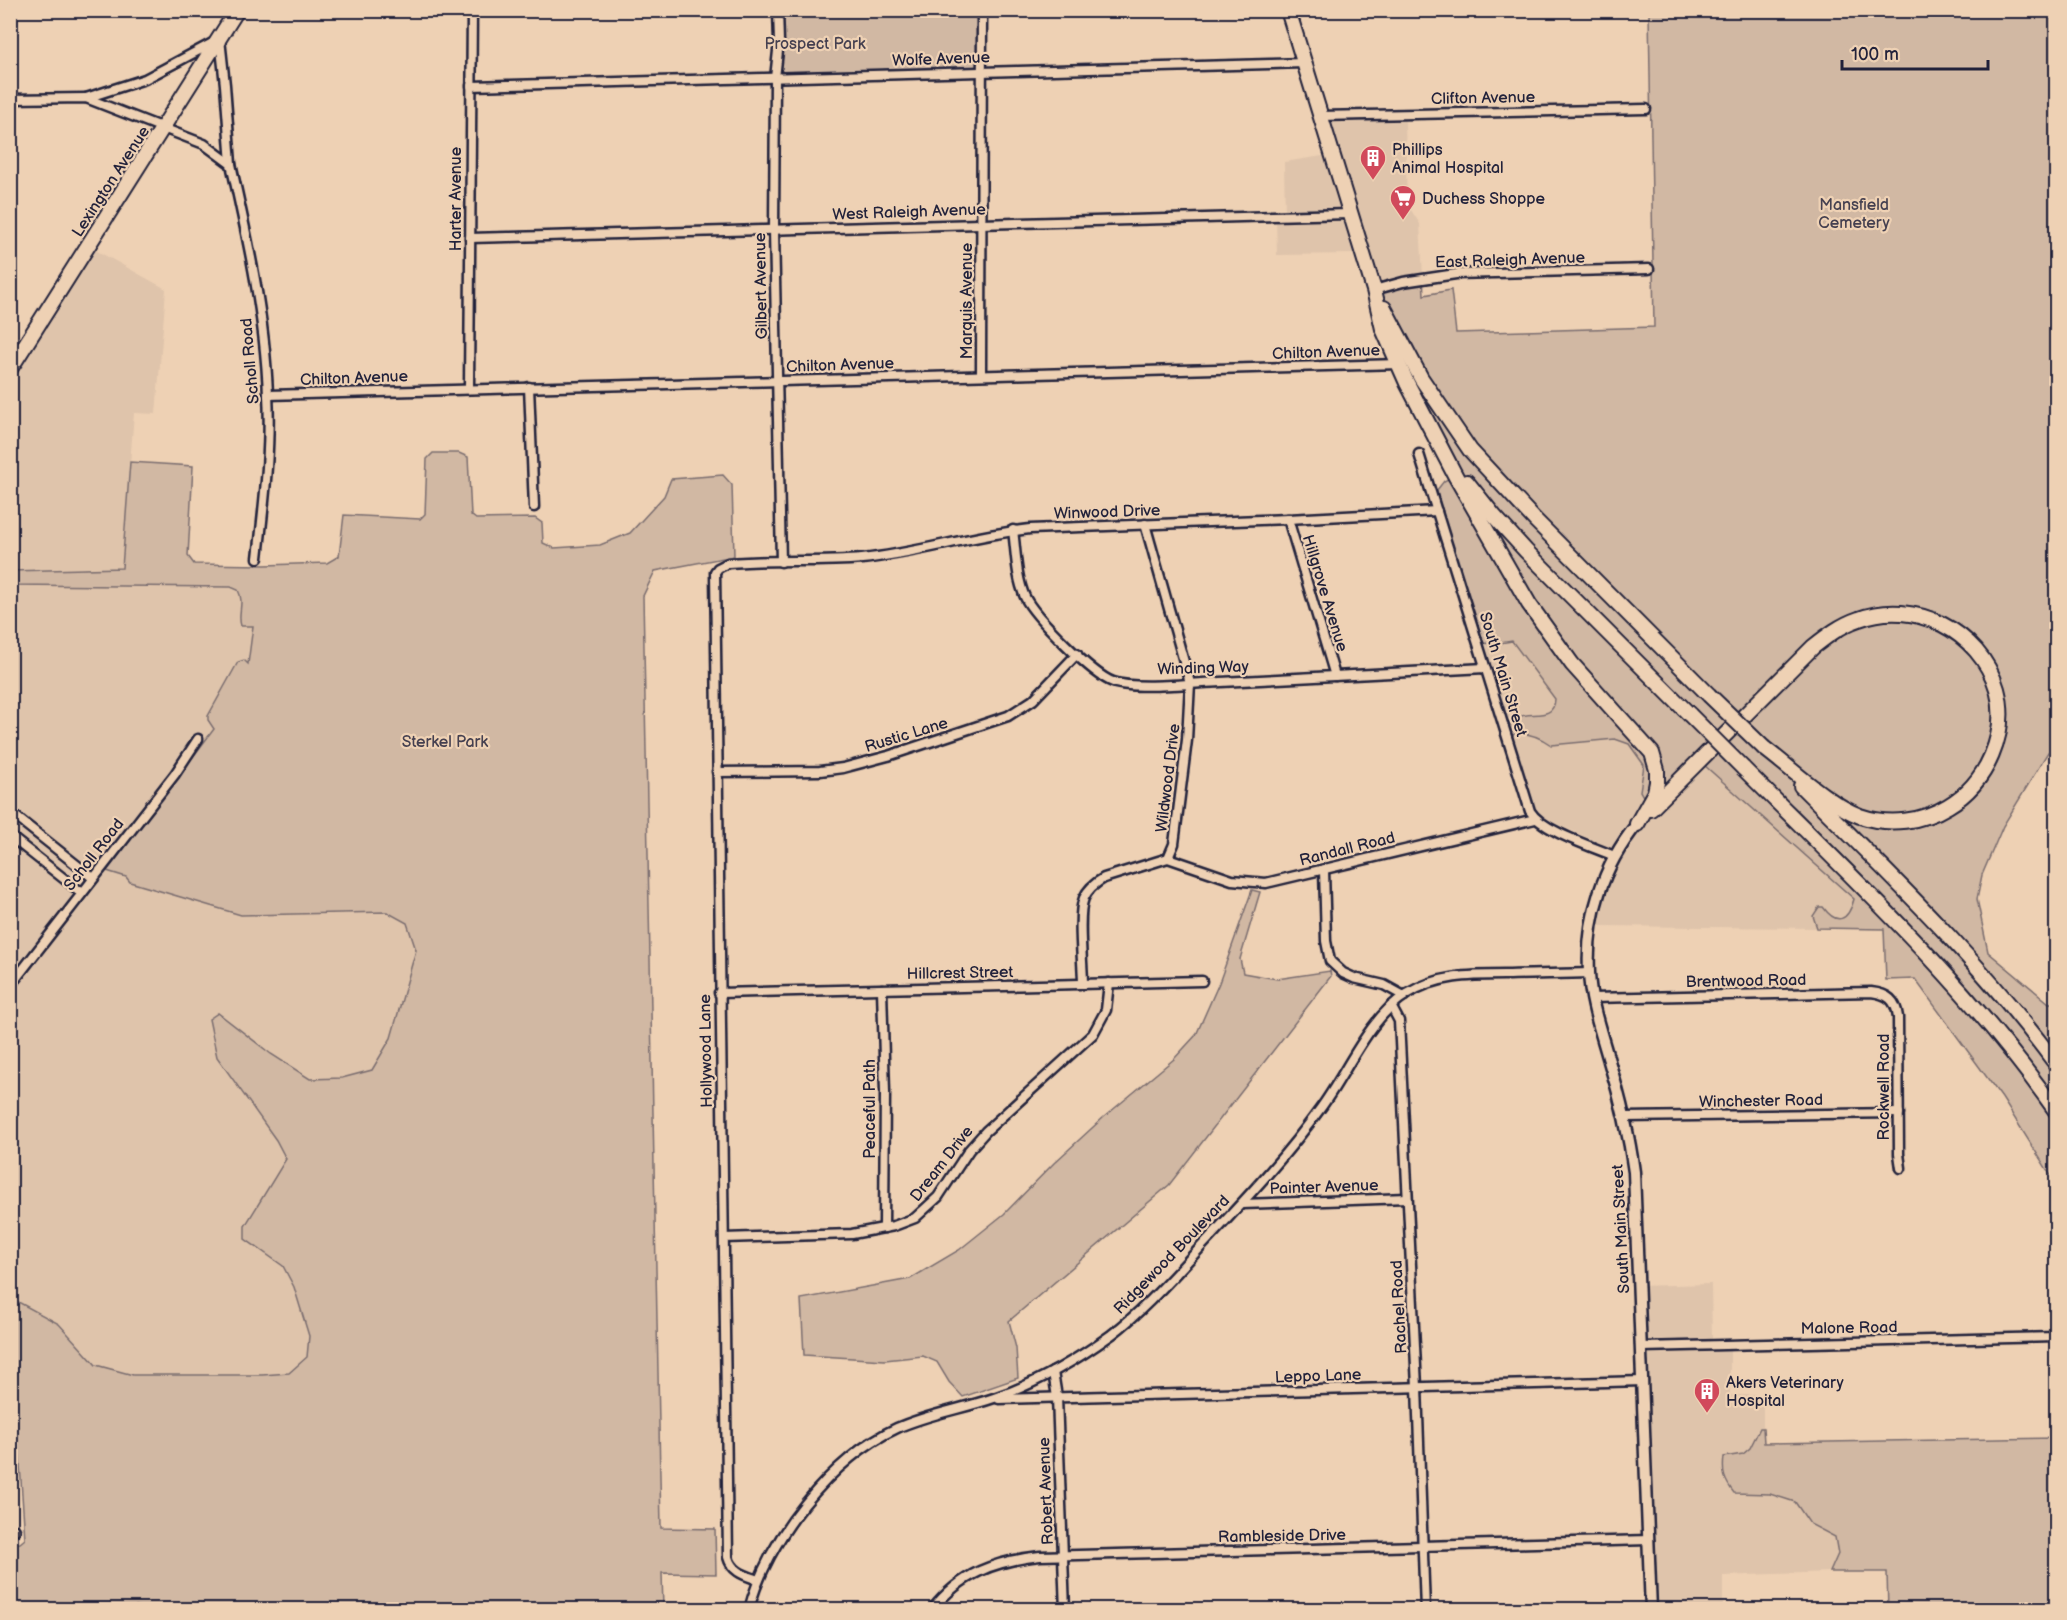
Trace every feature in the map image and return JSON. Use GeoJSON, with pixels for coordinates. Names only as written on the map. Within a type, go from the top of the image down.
{"type":"FeatureCollection","features":[{"type":"Feature","properties":{"kind":"main road","name":"Lexington Avenue"},"geometry":{"type":"LineString","coordinates":[[10,369],[237,10]]}},
{"type":"Feature","properties":{"kind":"main road"},"geometry":{"type":"LineString","coordinates":[[1288,10],[1374,290],[1383,329],[1405,363],[1482,463],[1535,520],[1950,936],[1988,978],[2056,1064]]}},
{"type":"Feature","properties":{"kind":"main road"},"geometry":{"type":"LineString","coordinates":[[1405,363],[1418,404],[1463,491],[1545,629],[1589,685],[1652,753],[1658,770],[1655,792],[1637,824]]}},
{"type":"Feature","properties":{"kind":"main road"},"geometry":{"type":"LineString","coordinates":[[1439,441],[1477,495],[1511,535],[1931,957],[1999,1035],[2056,1111]]}},
{"type":"Feature","properties":{"kind":"main road"},"geometry":{"type":"LineString","coordinates":[[1637,824],[1813,647],[1829,634],[1860,618],[1878,614],[1910,613],[1944,625],[1962,637],[1974,649],[1990,673],[1996,689],[1999,704],[1999,733],[1982,774],[1951,805],[1938,813],[1921,818],[1882,821],[1848,810],[1833,802],[1764,748]]}},
{"type":"Feature","properties":{"kind":"street","name":"Harter Avenue"},"geometry":{"type":"LineString","coordinates":[[469,388],[472,10]]}},
{"type":"Feature","properties":{"kind":"street","name":"Gilbert Avenue"},"geometry":{"type":"LineString","coordinates":[[778,10],[774,230],[781,562]]}},
{"type":"Feature","properties":{"kind":"street","name":"Marquis Avenue"},"geometry":{"type":"LineString","coordinates":[[981,375],[982,10]]}},
{"type":"Feature","properties":{"kind":"street"},"geometry":{"type":"LineString","coordinates":[[10,99],[86,98],[145,79],[220,39]]}},
{"type":"Feature","properties":{"kind":"street","name":"Scholl Road"},"geometry":{"type":"LineString","coordinates":[[220,39],[231,164],[259,300],[268,395],[266,482],[258,558]]}},
{"type":"Feature","properties":{"kind":"street","name":"Wolfe Avenue"},"geometry":{"type":"LineString","coordinates":[[471,86],[1304,63]]}},
{"type":"Feature","properties":{"kind":"street"},"geometry":{"type":"LineString","coordinates":[[86,98],[204,144],[231,164]]}},
{"type":"Feature","properties":{"kind":"street","name":"Clifton Avenue"},"geometry":{"type":"LineString","coordinates":[[1320,116],[1646,109]]}},
{"type":"Feature","properties":{"kind":"street","name":"West Raleigh Avenue"},"geometry":{"type":"LineString","coordinates":[[470,238],[1349,214]]}},
{"type":"Feature","properties":{"kind":"street","name":"East Raleigh Avenue"},"geometry":{"type":"LineString","coordinates":[[1374,290],[1403,282],[1456,274],[1649,269]]}},
{"type":"Feature","properties":{"kind":"street","name":"Chilton Avenue"},"geometry":{"type":"LineString","coordinates":[[268,395],[1405,363]]}},
{"type":"Feature","properties":{"kind":"street"},"geometry":{"type":"LineString","coordinates":[[529,387],[534,507]]}},
{"type":"Feature","properties":{"kind":"street","name":"South Main Street"},"geometry":{"type":"LineString","coordinates":[[1419,454],[1530,811],[1535,819]]}},
{"type":"Feature","properties":{"kind":"street","name":"Winwood Drive"},"geometry":{"type":"LineString","coordinates":[[781,562],[830,561],[894,554],[1013,530],[1437,511]]}},
{"type":"Feature","properties":{"kind":"street","name":"Hillgrove Avenue"},"geometry":{"type":"LineString","coordinates":[[1288,519],[1335,676]]}},
{"type":"Feature","properties":{"kind":"street","name":"Wildwood Drive"},"geometry":{"type":"LineString","coordinates":[[1145,524],[1190,683],[1187,740],[1174,844],[1168,858]]}},
{"type":"Feature","properties":{"kind":"street","name":"Winding Way"},"geometry":{"type":"LineString","coordinates":[[1013,530],[1024,596],[1039,617],[1077,654],[1103,677],[1113,682],[1124,684],[1190,683],[1485,668]]}},
{"type":"Feature","properties":{"kind":"street","name":"Hollywood Lane"},"geometry":{"type":"LineString","coordinates":[[758,1580],[735,1571],[728,1557],[715,572],[728,563],[781,562]]}},
{"type":"Feature","properties":{"kind":"street","name":"Rustic Lane"},"geometry":{"type":"LineString","coordinates":[[717,772],[820,771],[843,768],[971,729],[1021,709],[1033,700],[1077,654]]}},
{"type":"Feature","properties":{"kind":"street","name":"Scholl Road"},"geometry":{"type":"LineString","coordinates":[[10,986],[175,774],[198,739]]}},
{"type":"Feature","properties":{"kind":"street"},"geometry":{"type":"LineString","coordinates":[[10,812],[93,878]]}},
{"type":"Feature","properties":{"kind":"street"},"geometry":{"type":"LineString","coordinates":[[1535,819],[1548,828],[1614,856]]}},
{"type":"Feature","properties":{"kind":"street","name":"Randall Road"},"geometry":{"type":"LineString","coordinates":[[1168,858],[1221,877],[1243,882],[1266,883],[1535,819]]}},
{"type":"Feature","properties":{"kind":"street","name":"South Main Street"},"geometry":{"type":"LineString","coordinates":[[1637,824],[1614,856],[1604,878],[1593,914],[1588,947],[1592,998],[1624,1117],[1635,1189],[1651,1610]]}},
{"type":"Feature","properties":{"kind":"street"},"geometry":{"type":"LineString","coordinates":[[10,836],[82,893]]}},
{"type":"Feature","properties":{"kind":"street"},"geometry":{"type":"LineString","coordinates":[[1083,984],[1082,915],[1085,896],[1096,882],[1104,878],[1168,858]]}},
{"type":"Feature","properties":{"kind":"street"},"geometry":{"type":"LineString","coordinates":[[1324,870],[1326,941],[1330,961],[1343,973],[1384,985],[1404,996]]}},
{"type":"Feature","properties":{"kind":"street","name":"Ridgewood Boulevard"},"geometry":{"type":"LineString","coordinates":[[749,1610],[758,1580],[783,1534],[817,1490],[865,1448],[911,1422],[993,1399],[1053,1372],[1130,1320],[1242,1204],[1322,1107],[1379,1019],[1404,996],[1419,987],[1451,977],[1589,973]]}},
{"type":"Feature","properties":{"kind":"street","name":"Hillcrest Street"},"geometry":{"type":"LineString","coordinates":[[719,993],[1202,981]]}},
{"type":"Feature","properties":{"kind":"street","name":"Dream Drive"},"geometry":{"type":"LineString","coordinates":[[724,1238],[852,1234],[903,1224],[915,1218],[933,1203],[969,1150],[986,1131],[1088,1040],[1099,1026],[1106,1010],[1109,983]]}},
{"type":"Feature","properties":{"kind":"street","name":"Peaceful Path"},"geometry":{"type":"LineString","coordinates":[[882,989],[885,1092],[884,1228]]}},
{"type":"Feature","properties":{"kind":"street","name":"Brentwood Road"},"geometry":{"type":"LineString","coordinates":[[1592,998],[1871,992],[1888,996],[1896,1005]]}},
{"type":"Feature","properties":{"kind":"street","name":"Rockwell Road"},"geometry":{"type":"LineString","coordinates":[[1896,1005],[1901,1168]]}},
{"type":"Feature","properties":{"kind":"street","name":"Rachel Road"},"geometry":{"type":"LineString","coordinates":[[1391,1006],[1399,1021],[1417,1387],[1425,1610]]}},
{"type":"Feature","properties":{"kind":"street","name":"Winchester Road"},"geometry":{"type":"LineString","coordinates":[[1624,1117],[1899,1113]]}},
{"type":"Feature","properties":{"kind":"street","name":"Painter Avenue"},"geometry":{"type":"LineString","coordinates":[[1242,1204],[1407,1198]]}},
{"type":"Feature","properties":{"kind":"street","name":"Malone Road"},"geometry":{"type":"LineString","coordinates":[[1642,1347],[2056,1337]]}},
{"type":"Feature","properties":{"kind":"street","name":"Robert Avenue"},"geometry":{"type":"LineString","coordinates":[[1053,1372],[1057,1397],[1065,1610]]}},
{"type":"Feature","properties":{"kind":"street","name":"Leppo Lane"},"geometry":{"type":"LineString","coordinates":[[993,1399],[1643,1381]]}},
{"type":"Feature","properties":{"kind":"street","name":"Rambleside Drive"},"geometry":{"type":"LineString","coordinates":[[932,1610],[961,1582],[985,1567],[1011,1559],[1650,1540]]}},
{"type":"Feature","properties":{"kind":"shaded area"},"geometry":{"type":"Polygon","coordinates":[[[1405,120],[1407,204],[1420,224],[1423,276],[1365,284],[1358,254],[1277,255],[1276,217],[1285,217],[1284,162],[1329,155],[1320,122],[1405,120]]]}},
{"type":"Feature","properties":{"kind":"shaded area"},"geometry":{"type":"Polygon","coordinates":[[[88,246],[166,289],[156,414],[134,413],[122,568],[11,571],[10,366],[88,246]]]}},
{"type":"Feature","properties":{"kind":"shaded area"},"geometry":{"type":"Polygon","coordinates":[[[10,585],[231,587],[238,590],[242,598],[240,622],[253,626],[248,665],[238,662],[208,716],[214,729],[107,871],[126,877],[130,882],[241,915],[387,912],[407,923],[416,950],[391,1038],[373,1070],[342,1078],[310,1079],[271,1054],[276,1140],[286,1160],[245,1227],[245,1239],[283,1266],[294,1287],[309,1336],[307,1357],[289,1373],[133,1375],[96,1365],[59,1324],[11,1298],[10,585]]]}},
{"type":"Feature","properties":{"kind":"shaded area"},"geometry":{"type":"Polygon","coordinates":[[[1512,641],[1555,699],[1555,704],[1544,715],[1535,714],[1508,723],[1482,643],[1512,641]]]}},
{"type":"Feature","properties":{"kind":"shaded area"},"geometry":{"type":"Polygon","coordinates":[[[1512,735],[1536,735],[1551,745],[1615,739],[1629,744],[1644,765],[1640,791],[1703,765],[1854,899],[1853,903],[1842,919],[1835,920],[1823,907],[1813,916],[1817,928],[1595,926],[1622,853],[1541,815],[1535,807],[1512,735]]]}},
{"type":"Feature","properties":{"kind":"shaded area"},"geometry":{"type":"Polygon","coordinates":[[[1711,1284],[1712,1339],[1730,1339],[1730,1395],[1763,1395],[1763,1428],[1758,1430],[1750,1448],[1743,1454],[1730,1455],[1722,1473],[1725,1481],[1734,1493],[1770,1494],[1795,1502],[1811,1524],[1835,1537],[1838,1554],[1830,1572],[1723,1576],[1723,1609],[1648,1609],[1637,1286],[1711,1284]]]}},
{"type":"Feature","properties":{"kind":"green space","name":"Prospect Park"},"geometry":{"type":"Polygon","coordinates":[[[778,11],[982,11],[981,72],[775,78],[778,11]]]}},
{"type":"Feature","properties":{"kind":"green space","name":"Mansfield Cemetery"},"geometry":{"type":"Polygon","coordinates":[[[1649,11],[2056,11],[2056,749],[2048,752],[2003,826],[1982,875],[1977,899],[1988,952],[2049,1003],[2056,1003],[2056,1184],[2002,1098],[1915,979],[1886,980],[1884,929],[1817,928],[1813,916],[1819,907],[1823,907],[1837,919],[1849,912],[1854,899],[1704,765],[1660,809],[1644,798],[1640,791],[1644,765],[1629,744],[1615,739],[1551,745],[1533,736],[1512,735],[1508,723],[1522,716],[1550,711],[1555,699],[1512,641],[1482,643],[1439,502],[1437,490],[1444,481],[1450,478],[1380,333],[1365,284],[1423,276],[1424,295],[1451,290],[1456,333],[1654,327],[1649,11]]]}},
{"type":"Feature","properties":{"kind":"green space","name":"Sterkel Park"},"geometry":{"type":"Polygon","coordinates":[[[433,453],[459,453],[468,457],[471,515],[476,519],[535,518],[542,523],[543,543],[554,548],[600,545],[630,533],[664,496],[671,479],[723,475],[732,485],[734,556],[655,571],[643,596],[661,1528],[715,1529],[716,1574],[662,1573],[663,1609],[153,1610],[136,1606],[131,1610],[11,1609],[11,1544],[20,1543],[25,1539],[19,1450],[11,1437],[11,1298],[59,1324],[96,1365],[133,1375],[289,1373],[307,1357],[309,1336],[294,1287],[283,1266],[245,1239],[245,1226],[286,1159],[276,1140],[217,1057],[209,1019],[218,1013],[271,1054],[310,1079],[342,1078],[372,1070],[391,1038],[416,950],[407,923],[387,912],[241,915],[130,882],[126,877],[107,871],[214,729],[208,716],[238,662],[244,660],[248,664],[253,626],[241,626],[240,595],[238,590],[231,587],[11,585],[11,571],[122,568],[130,462],[193,466],[188,556],[194,564],[327,563],[339,556],[344,515],[420,519],[425,514],[427,459],[433,453]]]}},
{"type":"Feature","properties":{"kind":"green space"},"geometry":{"type":"Polygon","coordinates":[[[1252,890],[1260,892],[1240,959],[1243,973],[1277,979],[1330,971],[1331,976],[1169,1185],[1009,1321],[1016,1348],[1018,1378],[963,1397],[949,1382],[937,1362],[923,1356],[885,1360],[804,1355],[801,1299],[910,1279],[959,1250],[1004,1214],[1104,1117],[1174,1059],[1196,1035],[1219,983],[1252,890]]]}},
{"type":"Feature","properties":{"kind":"green space"},"geometry":{"type":"Polygon","coordinates":[[[1760,1428],[1763,1428],[1764,1443],[2056,1438],[2056,1609],[1888,1609],[1887,1572],[1830,1572],[1838,1554],[1835,1537],[1810,1524],[1795,1502],[1770,1494],[1734,1493],[1724,1476],[1724,1457],[1743,1454],[1750,1448],[1760,1428]]]}},
{"type":"Feature","properties":{"kind":"place","name":"Phillips Animal Hospital"},"geometry":{"type":"Point","coordinates":[1373,181]}},
{"type":"Feature","properties":{"kind":"place","name":"Duchess Shoppe"},"geometry":{"type":"Point","coordinates":[1403,221]}},
{"type":"Feature","properties":{"kind":"place","name":"Akers Veterinary Hospital"},"geometry":{"type":"Point","coordinates":[1707,1414]}}]}
